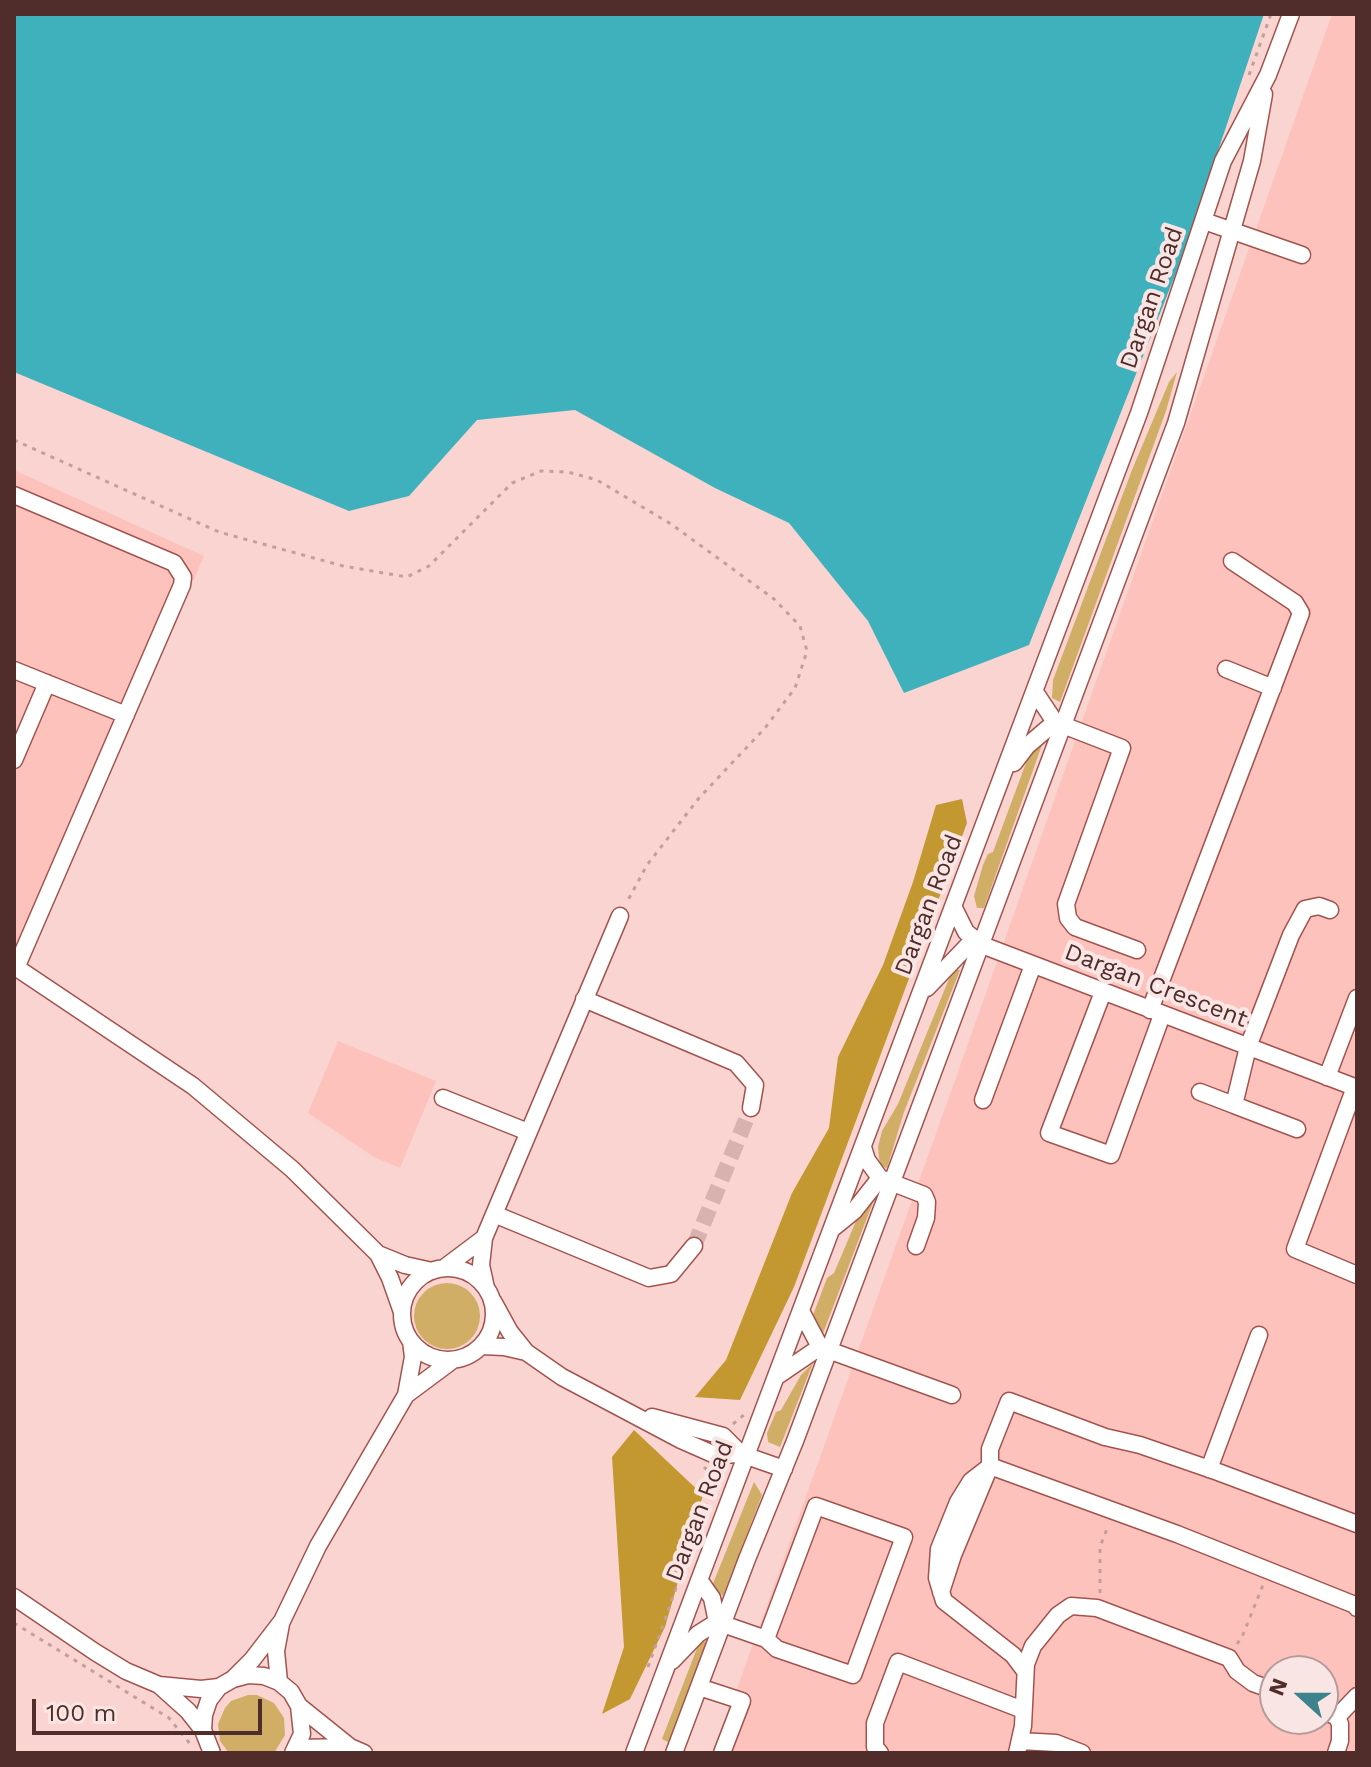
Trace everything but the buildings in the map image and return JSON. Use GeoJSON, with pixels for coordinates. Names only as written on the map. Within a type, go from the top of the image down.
{"type":"FeatureCollection","features":[{"type":"Feature","properties":{"kind":"street","name":"Dargan Road"},"geometry":{"type":"LineString","coordinates":[[634,1753],[1139,413],[1223,161],[1268,75],[1291,14]]}},
{"type":"Feature","properties":{"kind":"street","name":"Dargan Road"},"geometry":{"type":"LineString","coordinates":[[674,1753],[720,1623],[784,1469],[824,1348],[886,1181],[1176,423],[1252,161],[1268,75]]}},
{"type":"Feature","properties":{"kind":"street"},"geometry":{"type":"LineString","coordinates":[[1204,221],[1302,255]]}},
{"type":"Feature","properties":{"kind":"street"},"geometry":{"type":"LineString","coordinates":[[14,495],[174,563],[181,571],[182,585],[15,967],[193,1086],[292,1169],[378,1254],[390,1278],[411,1341],[413,1357],[406,1395],[318,1546],[282,1621],[252,1660],[209,1700],[203,1730]]}},
{"type":"Feature","properties":{"kind":"street"},"geometry":{"type":"LineString","coordinates":[[1103,992],[1049,1133],[1111,1155],[1156,1012],[1300,618],[1300,608],[1232,561]]}},
{"type":"Feature","properties":{"kind":"street"},"geometry":{"type":"LineString","coordinates":[[1226,669],[1273,688]]}},
{"type":"Feature","properties":{"kind":"street"},"geometry":{"type":"LineString","coordinates":[[14,670],[126,715]]}},
{"type":"Feature","properties":{"kind":"street"},"geometry":{"type":"LineString","coordinates":[[14,760],[47,683]]}},
{"type":"Feature","properties":{"kind":"street"},"geometry":{"type":"LineString","coordinates":[[1035,692],[1060,724],[1122,748],[1066,904],[1068,918],[1075,927],[1137,950]]}},
{"type":"Feature","properties":{"kind":"street"},"geometry":{"type":"LineString","coordinates":[[1003,777],[1027,746],[1060,724]]}},
{"type":"Feature","properties":{"kind":"street"},"geometry":{"type":"LineString","coordinates":[[1234,1105],[1248,1047],[1291,935],[1305,909],[1319,906],[1330,910]]}},
{"type":"Feature","properties":{"kind":"street"},"geometry":{"type":"LineString","coordinates":[[921,995],[978,942],[966,932],[954,908]]}},
{"type":"Feature","properties":{"kind":"street"},"geometry":{"type":"LineString","coordinates":[[406,1395],[453,1360],[481,1346],[490,1333],[494,1317],[481,1265],[484,1238],[620,916]]}},
{"type":"Feature","properties":{"kind":"street","name":"Dargan Crescent"},"geometry":{"type":"LineString","coordinates":[[978,942],[1356,1088]]}},
{"type":"Feature","properties":{"kind":"street"},"geometry":{"type":"LineString","coordinates":[[983,1100],[1033,965]]}},
{"type":"Feature","properties":{"kind":"street"},"geometry":{"type":"LineString","coordinates":[[1327,1077],[1357,998]]}},
{"type":"Feature","properties":{"kind":"street"},"geometry":{"type":"LineString","coordinates":[[584,999],[736,1063],[755,1085],[751,1108]]}},
{"type":"Feature","properties":{"kind":"street"},"geometry":{"type":"LineString","coordinates":[[1356,1088],[1295,1249],[1357,1275]]}},
{"type":"Feature","properties":{"kind":"street"},"geometry":{"type":"LineString","coordinates":[[1200,1092],[1297,1129]]}},
{"type":"Feature","properties":{"kind":"street"},"geometry":{"type":"LineString","coordinates":[[443,1098],[528,1132]]}},
{"type":"Feature","properties":{"kind":"street"},"geometry":{"type":"LineString","coordinates":[[863,1147],[867,1160],[886,1181],[924,1195],[926,1218],[916,1246]]}},
{"type":"Feature","properties":{"kind":"street"},"geometry":{"type":"LineString","coordinates":[[832,1229],[886,1181]]}},
{"type":"Feature","properties":{"kind":"street"},"geometry":{"type":"LineString","coordinates":[[494,1214],[649,1278],[671,1274],[694,1246]]}},
{"type":"Feature","properties":{"kind":"street"},"geometry":{"type":"LineString","coordinates":[[402,1312],[404,1299],[420,1277],[438,1269],[484,1238]]}},
{"type":"Feature","properties":{"kind":"street"},"geometry":{"type":"LineString","coordinates":[[378,1254],[438,1269],[468,1272],[490,1295],[510,1332],[526,1352]]}},
{"type":"Feature","properties":{"kind":"street"},"geometry":{"type":"LineString","coordinates":[[801,1311],[824,1348],[952,1395]]}},
{"type":"Feature","properties":{"kind":"street"},"geometry":{"type":"LineString","coordinates":[[1209,1469],[1259,1335]]}},
{"type":"Feature","properties":{"kind":"street"},"geometry":{"type":"LineString","coordinates":[[411,1341],[429,1356],[453,1360]]}},
{"type":"Feature","properties":{"kind":"street"},"geometry":{"type":"LineString","coordinates":[[481,1346],[526,1352],[600,1398],[631,1412],[723,1436],[744,1455],[784,1469]]}},
{"type":"Feature","properties":{"kind":"street"},"geometry":{"type":"LineString","coordinates":[[776,1377],[824,1348]]}},
{"type":"Feature","properties":{"kind":"street"},"geometry":{"type":"LineString","coordinates":[[990,1466],[990,1449],[1009,1401],[1105,1437],[1140,1445],[1209,1469],[1357,1524]]}},
{"type":"Feature","properties":{"kind":"street"},"geometry":{"type":"LineString","coordinates":[[990,1466],[1356,1605]]}},
{"type":"Feature","properties":{"kind":"street"},"geometry":{"type":"LineString","coordinates":[[990,1466],[971,1481],[958,1502],[939,1549],[937,1578],[944,1601],[1013,1655],[1025,1671]]}},
{"type":"Feature","properties":{"kind":"street"},"geometry":{"type":"LineString","coordinates":[[667,1666],[698,1634],[720,1623],[766,1639],[777,1649],[853,1675],[904,1537],[816,1506],[766,1639]]}},
{"type":"Feature","properties":{"kind":"street"},"geometry":{"type":"LineString","coordinates":[[700,1581],[712,1598],[720,1623]]}},
{"type":"Feature","properties":{"kind":"street"},"geometry":{"type":"LineString","coordinates":[[14,1597],[126,1671],[159,1685],[201,1689],[248,1675],[264,1676],[279,1682],[291,1692],[299,1706],[302,1734],[295,1750]]}},
{"type":"Feature","properties":{"kind":"street"},"geometry":{"type":"LineString","coordinates":[[1082,1753],[1056,1743],[1018,1747],[1025,1671],[1033,1646],[1058,1615],[1071,1606],[1097,1608],[1229,1658],[1237,1671],[1259,1685]]}},
{"type":"Feature","properties":{"kind":"street"},"geometry":{"type":"LineString","coordinates":[[279,1682],[276,1651],[282,1621]]}},
{"type":"Feature","properties":{"kind":"street"},"geometry":{"type":"LineString","coordinates":[[880,1753],[875,1747],[875,1723],[898,1662],[1023,1710]]}},
{"type":"Feature","properties":{"kind":"street"},"geometry":{"type":"LineString","coordinates":[[159,1685],[188,1711],[203,1730],[212,1753]]}},
{"type":"Feature","properties":{"kind":"street"},"geometry":{"type":"LineString","coordinates":[[699,1687],[742,1701],[722,1753]]}},
{"type":"Feature","properties":{"kind":"street"},"geometry":{"type":"LineString","coordinates":[[1339,1708],[1357,1696]]}},
{"type":"Feature","properties":{"kind":"street"},"geometry":{"type":"LineString","coordinates":[[299,1706],[357,1750]]}},
{"type":"Feature","properties":{"kind":"street"},"geometry":{"type":"LineString","coordinates":[[295,1750],[314,1746],[357,1750]]}},
{"type":"Feature","properties":{"kind":"path"},"geometry":{"type":"LineString","coordinates":[[14,440],[219,532],[343,566],[407,577],[429,566],[512,483],[541,471],[568,472],[597,480],[671,524],[774,599],[800,626],[807,651],[795,688],[765,728],[699,798],[647,865],[620,916]]}},
{"type":"Feature","properties":{"kind":"path"},"geometry":{"type":"LineString","coordinates":[[1097,1608],[1100,1597],[1100,1547],[1114,1511]]}},
{"type":"Feature","properties":{"kind":"path"},"geometry":{"type":"LineString","coordinates":[[1229,1658],[1242,1637],[1268,1571]]}},
{"type":"Feature","properties":{"kind":"path"},"geometry":{"type":"LineString","coordinates":[[14,1623],[169,1718],[196,1753]]}},
{"type":"Feature","properties":{"kind":"shaded area"},"geometry":{"type":"Polygon","coordinates":[[[1332,14],[1357,14],[1357,1753],[714,1753],[1332,14]]]}},
{"type":"Feature","properties":{"kind":"shaded area"},"geometry":{"type":"Polygon","coordinates":[[[1177,372],[1166,411],[1060,702],[1052,698],[1053,680],[1132,470],[1169,382],[1177,372]]]}},
{"type":"Feature","properties":{"kind":"shaded area"},"geometry":{"type":"Polygon","coordinates":[[[14,470],[204,556],[30,958],[14,947],[14,470]]]}},
{"type":"Feature","properties":{"kind":"shaded area"},"geometry":{"type":"Polygon","coordinates":[[[1043,742],[984,908],[977,908],[974,896],[983,865],[988,854],[993,852],[1033,744],[1043,742]]]}},
{"type":"Feature","properties":{"kind":"shaded area"},"geometry":{"type":"Polygon","coordinates":[[[962,799],[967,823],[794,1287],[740,1400],[695,1397],[726,1360],[792,1193],[829,1128],[838,1057],[883,965],[936,805],[962,799]]]}},
{"type":"Feature","properties":{"kind":"shaded area"},"geometry":{"type":"Polygon","coordinates":[[[953,969],[960,970],[904,1112],[887,1168],[880,1166],[878,1147],[882,1131],[898,1104],[953,969]]]}},
{"type":"Feature","properties":{"kind":"shaded area"},"geometry":{"type":"Polygon","coordinates":[[[338,1041],[436,1081],[400,1168],[374,1157],[308,1113],[338,1041]]]}},
{"type":"Feature","properties":{"kind":"shaded area"},"geometry":{"type":"Polygon","coordinates":[[[875,1197],[822,1336],[812,1318],[827,1278],[834,1273],[862,1207],[875,1197]]]}},
{"type":"Feature","properties":{"kind":"shaded area"},"geometry":{"type":"Polygon","coordinates":[[[447,1283],[460,1286],[470,1293],[477,1303],[480,1316],[477,1329],[470,1339],[460,1346],[447,1349],[434,1346],[424,1339],[417,1329],[414,1316],[417,1303],[424,1293],[434,1286],[447,1283]]]}},
{"type":"Feature","properties":{"kind":"shaded area"},"geometry":{"type":"Polygon","coordinates":[[[813,1363],[780,1447],[768,1442],[767,1433],[776,1412],[781,1410],[801,1375],[813,1363]]]}},
{"type":"Feature","properties":{"kind":"shaded area"},"geometry":{"type":"Polygon","coordinates":[[[634,1430],[703,1495],[665,1627],[630,1699],[602,1714],[624,1647],[612,1457],[634,1430]]]}},
{"type":"Feature","properties":{"kind":"shaded area"},"geometry":{"type":"Polygon","coordinates":[[[754,1482],[762,1495],[723,1596],[712,1586],[754,1482]]]}},
{"type":"Feature","properties":{"kind":"shaded area"},"geometry":{"type":"Polygon","coordinates":[[[707,1641],[670,1743],[662,1739],[699,1643],[707,1641]]]}},
{"type":"Feature","properties":{"kind":"shaded area"},"geometry":{"type":"Polygon","coordinates":[[[257,1695],[274,1703],[284,1718],[285,1735],[274,1753],[229,1753],[220,1741],[218,1724],[225,1708],[231,1701],[257,1695]]]}},
{"type":"Feature","properties":{"kind":"water"},"geometry":{"type":"Polygon","coordinates":[[[14,14],[1264,14],[1183,255],[1029,645],[904,693],[868,621],[789,523],[715,488],[575,410],[477,420],[409,496],[349,511],[14,372],[14,14]]]}},
{"type":"Feature","properties":{"kind":"tunnel"},"geometry":{"type":"LineString","coordinates":[[694,1246],[751,1108]]}}]}
